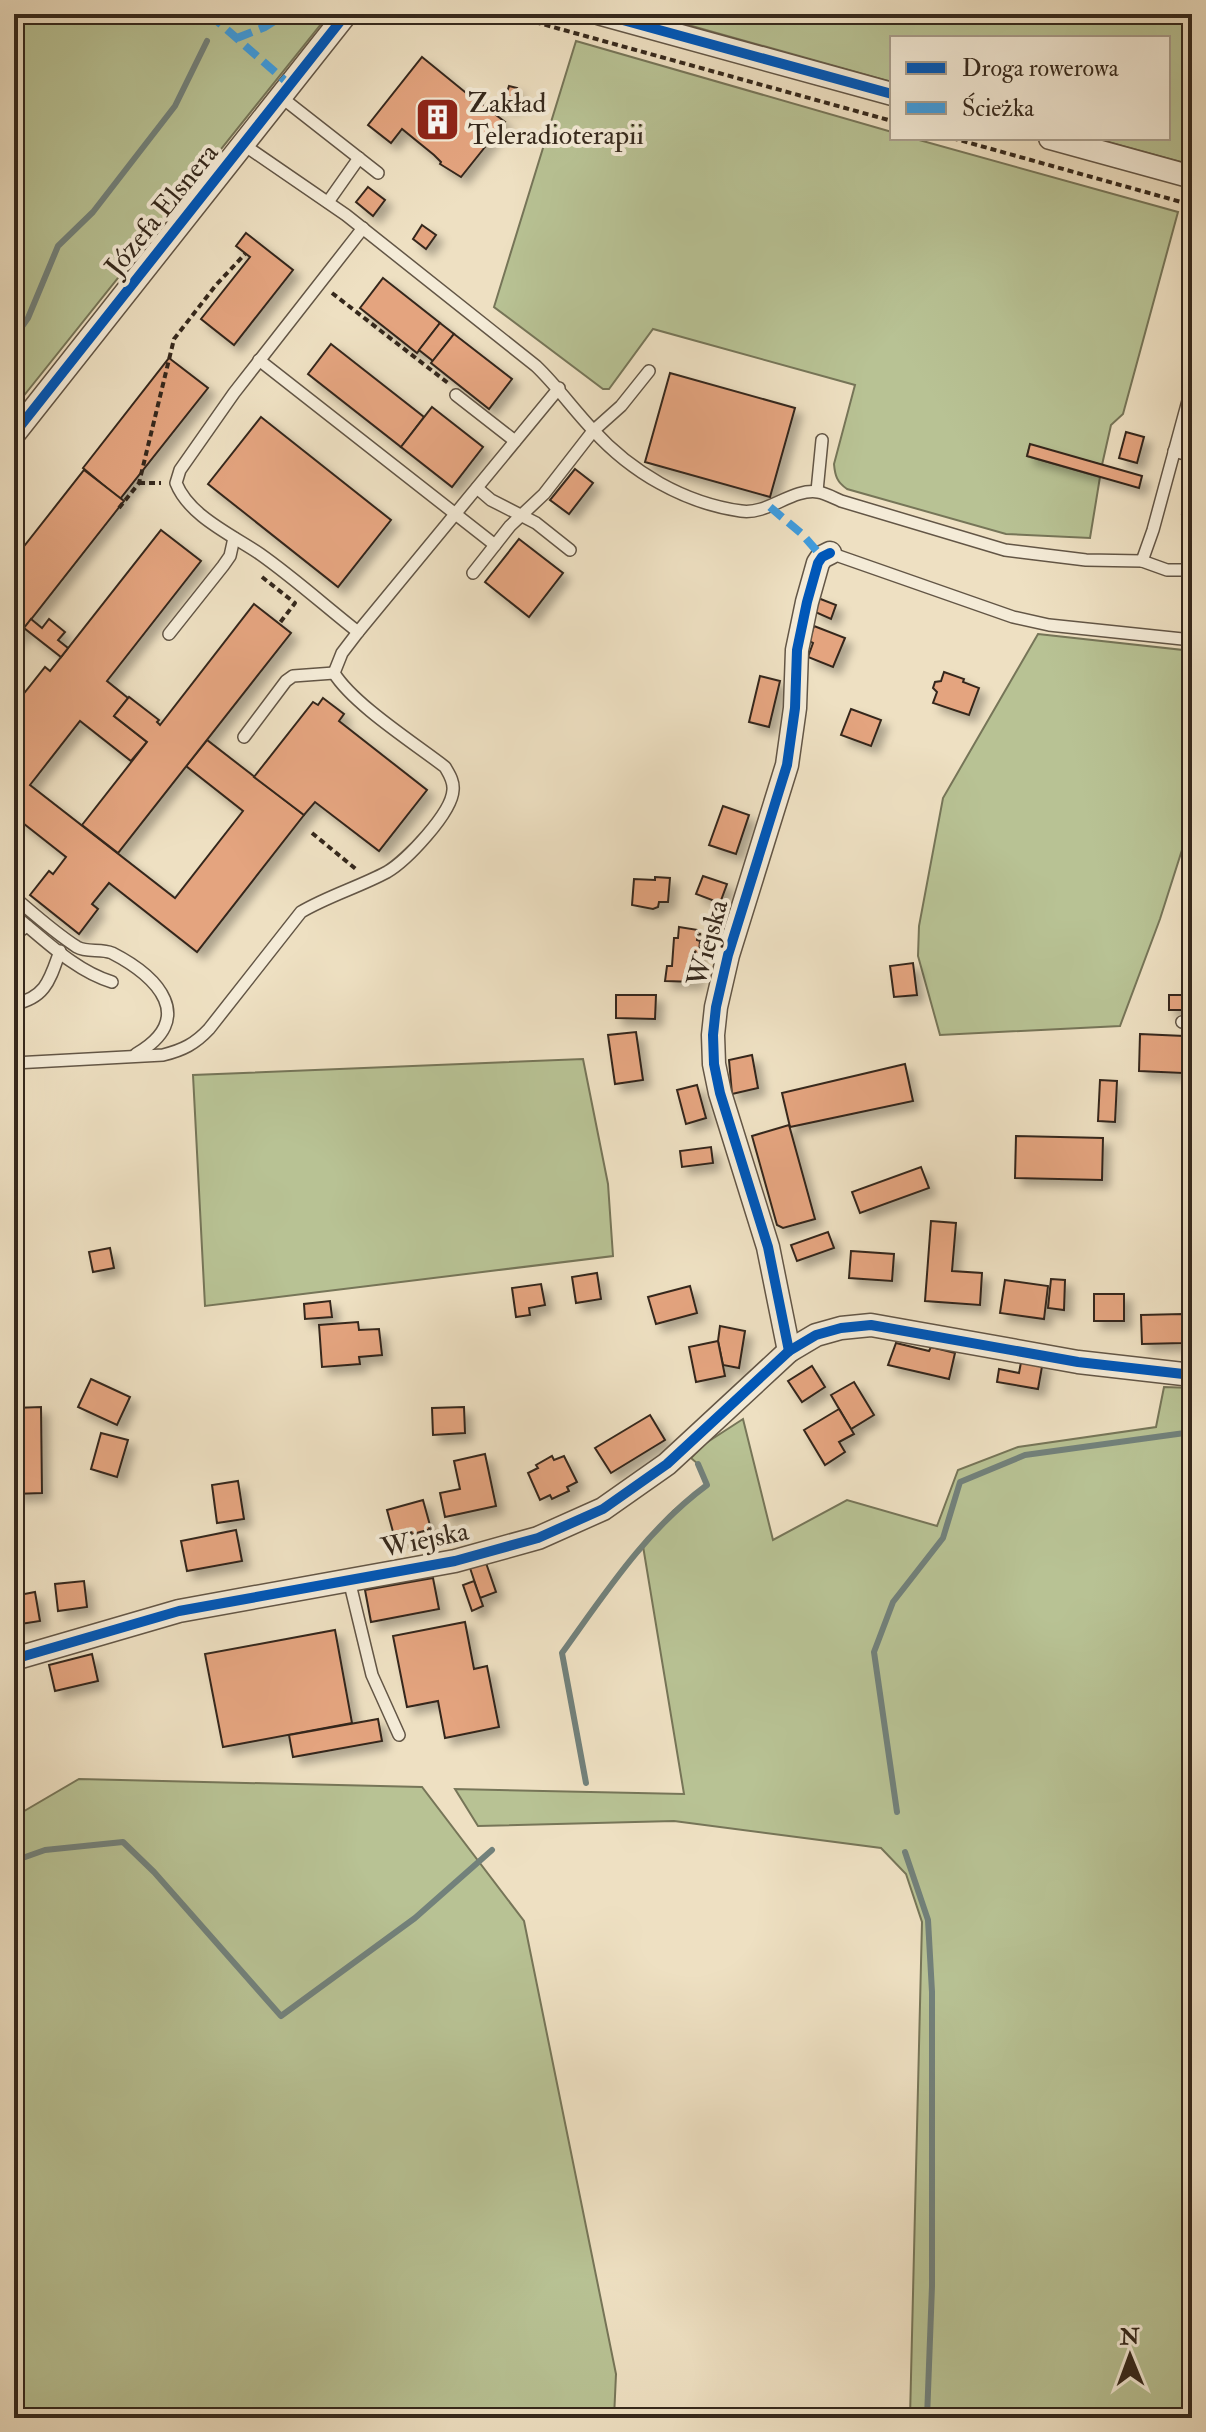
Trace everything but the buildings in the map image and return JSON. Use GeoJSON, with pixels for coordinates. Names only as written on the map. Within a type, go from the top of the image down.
{"type":"FeatureCollection","features":[{"type":"Feature","properties":{"kind":"street","name":"Józefa Elsnera"},"geometry":{"type":"LineString","coordinates":[[14,434],[346,14]]}},
{"type":"Feature","properties":{"kind":"street"},"geometry":{"type":"LineString","coordinates":[[601,14],[890,93]]}},
{"type":"Feature","properties":{"kind":"street"},"geometry":{"type":"LineString","coordinates":[[1057,140],[1192,177]]}},
{"type":"Feature","properties":{"kind":"street","name":"Wiejska"},"geometry":{"type":"LineString","coordinates":[[789,1351],[768,1247],[720,1093],[714,1064],[713,1035],[716,1007],[743,899],[787,765],[795,708],[797,650],[807,602],[818,563],[830,553]]}},
{"type":"Feature","properties":{"kind":"street","name":"Wiejska"},"geometry":{"type":"LineString","coordinates":[[14,1659],[179,1611],[455,1561],[538,1538],[603,1509],[667,1464],[789,1351],[816,1335],[841,1328],[871,1325],[1078,1362],[1192,1375]]}},
{"type":"Feature","properties":{"kind":"lane"},"geometry":{"type":"LineString","coordinates":[[281,97],[378,173]]}},
{"type":"Feature","properties":{"kind":"lane"},"geometry":{"type":"LineString","coordinates":[[244,145],[363,228],[536,366],[559,388],[593,431],[631,466],[654,482],[691,497],[743,511],[756,510],[817,491],[1005,550],[1086,560],[1142,561],[1167,570],[1192,570]]}},
{"type":"Feature","properties":{"kind":"lane"},"geometry":{"type":"LineString","coordinates":[[328,202],[359,158]]}},
{"type":"Feature","properties":{"kind":"lane"},"geometry":{"type":"LineString","coordinates":[[358,632],[260,554],[189,504],[176,483],[180,470],[259,360],[363,228]]}},
{"type":"Feature","properties":{"kind":"lane"},"geometry":{"type":"LineString","coordinates":[[259,360],[495,545]]}},
{"type":"Feature","properties":{"kind":"lane"},"geometry":{"type":"LineString","coordinates":[[473,573],[522,514],[544,494],[593,431],[621,406],[649,371]]}},
{"type":"Feature","properties":{"kind":"lane"},"geometry":{"type":"LineString","coordinates":[[1142,561],[1192,386]]}},
{"type":"Feature","properties":{"kind":"lane"},"geometry":{"type":"LineString","coordinates":[[334,673],[342,653],[358,632],[559,388]]}},
{"type":"Feature","properties":{"kind":"lane"},"geometry":{"type":"LineString","coordinates":[[456,395],[515,441]]}},
{"type":"Feature","properties":{"kind":"lane"},"geometry":{"type":"LineString","coordinates":[[817,491],[822,440]]}},
{"type":"Feature","properties":{"kind":"lane"},"geometry":{"type":"LineString","coordinates":[[1174,451],[1192,456]]}},
{"type":"Feature","properties":{"kind":"lane"},"geometry":{"type":"LineString","coordinates":[[477,488],[491,500],[522,514],[570,550]]}},
{"type":"Feature","properties":{"kind":"lane"},"geometry":{"type":"LineString","coordinates":[[169,634],[230,556],[234,538]]}},
{"type":"Feature","properties":{"kind":"lane"},"geometry":{"type":"LineString","coordinates":[[830,553],[1013,617],[1049,625],[1192,640]]}},
{"type":"Feature","properties":{"kind":"lane"},"geometry":{"type":"LineString","coordinates":[[244,737],[293,676],[334,673]]}},
{"type":"Feature","properties":{"kind":"lane"},"geometry":{"type":"LineString","coordinates":[[14,1063],[132,1057],[182,1050],[198,1041],[301,912],[404,861],[417,846],[451,802],[452,778],[445,767],[341,685],[334,673]]}},
{"type":"Feature","properties":{"kind":"lane"},"geometry":{"type":"LineString","coordinates":[[14,897],[80,949],[109,951],[145,975],[161,990],[168,1017],[164,1030],[156,1043],[132,1057]]}},
{"type":"Feature","properties":{"kind":"lane"},"geometry":{"type":"LineString","coordinates":[[14,915],[98,978],[112,982]]}},
{"type":"Feature","properties":{"kind":"lane"},"geometry":{"type":"LineString","coordinates":[[14,935],[27,926]]}},
{"type":"Feature","properties":{"kind":"lane"},"geometry":{"type":"LineString","coordinates":[[14,1004],[39,994],[49,983],[60,951]]}},
{"type":"Feature","properties":{"kind":"lane"},"geometry":{"type":"LineString","coordinates":[[349,1580],[372,1675],[399,1735]]}},
{"type":"Feature","properties":{"kind":"path"},"geometry":{"type":"LineString","coordinates":[[506,14],[890,120]]}},
{"type":"Feature","properties":{"kind":"path"},"geometry":{"type":"LineString","coordinates":[[959,140],[1192,205]]}},
{"type":"Feature","properties":{"kind":"path"},"geometry":{"type":"LineString","coordinates":[[119,508],[139,483],[174,339],[245,254]]}},
{"type":"Feature","properties":{"kind":"path"},"geometry":{"type":"LineString","coordinates":[[320,283],[448,384],[456,395]]}},
{"type":"Feature","properties":{"kind":"path"},"geometry":{"type":"LineString","coordinates":[[139,483],[176,483]]}},
{"type":"Feature","properties":{"kind":"path"},"geometry":{"type":"LineString","coordinates":[[312,833],[358,871],[365,882]]}},
{"type":"Feature","properties":{"kind":"green space"},"geometry":{"type":"Polygon","coordinates":[[[14,14],[329,14],[14,408],[14,14]]]}},
{"type":"Feature","properties":{"kind":"green space"},"geometry":{"type":"Polygon","coordinates":[[[649,14],[1192,14],[1192,165],[1101,140],[1170,140],[1170,36],[890,36],[890,81],[649,14]]]}},
{"type":"Feature","properties":{"kind":"green space"},"geometry":{"type":"Polygon","coordinates":[[[576,41],[890,131],[890,140],[919,140],[1178,212],[1123,414],[1111,425],[1102,465],[1030,445],[1027,456],[1100,477],[1090,538],[1006,534],[847,489],[837,478],[834,464],[855,385],[653,329],[609,389],[603,389],[494,307],[576,41]]]}},
{"type":"Feature","properties":{"kind":"green space"},"geometry":{"type":"Polygon","coordinates":[[[1038,634],[1192,651],[1192,837],[1182,850],[1120,1026],[940,1035],[918,956],[919,926],[943,798],[1038,634]]]}},
{"type":"Feature","properties":{"kind":"green space"},"geometry":{"type":"Polygon","coordinates":[[[583,1059],[608,1184],[613,1256],[205,1306],[193,1075],[583,1059]]]}},
{"type":"Feature","properties":{"kind":"green space"},"geometry":{"type":"Polygon","coordinates":[[[1164,1387],[1192,1388],[1192,2315],[1182,2321],[1192,2374],[1192,2418],[910,2418],[922,1922],[906,1874],[881,1848],[674,1821],[478,1826],[455,1789],[684,1794],[643,1546],[673,1511],[706,1485],[698,1464],[691,1458],[706,1443],[743,1419],[773,1540],[847,1500],[937,1526],[958,1470],[1018,1447],[1156,1427],[1164,1387]]]}},
{"type":"Feature","properties":{"kind":"green space"},"geometry":{"type":"Polygon","coordinates":[[[79,1779],[422,1787],[524,1921],[616,2374],[614,2418],[14,2418],[14,1817],[79,1779]]]}},
{"type":"Feature","properties":{"kind":"waterway"},"geometry":{"type":"LineString","coordinates":[[14,338],[28,318],[58,246],[93,212],[175,106],[207,41]]}},
{"type":"Feature","properties":{"kind":"waterway"},"geometry":{"type":"LineString","coordinates":[[897,1812],[874,1652],[893,1602],[943,1538],[960,1482],[1025,1455],[1192,1432]]}},
{"type":"Feature","properties":{"kind":"waterway"},"geometry":{"type":"LineString","coordinates":[[586,1783],[562,1653],[646,1542],[707,1485],[698,1464]]}},
{"type":"Feature","properties":{"kind":"waterway"},"geometry":{"type":"LineString","coordinates":[[14,1861],[45,1850],[123,1842],[154,1872],[281,2016],[415,1918],[492,1850]]}},
{"type":"Feature","properties":{"kind":"waterway"},"geometry":{"type":"LineString","coordinates":[[905,1852],[928,1920],[932,1992],[932,2286],[927,2418]]}},
{"type":"Feature","properties":{"kind":"marked path"},"geometry":{"type":"LineString","coordinates":[[209,14],[290,85]]}},
{"type":"Feature","properties":{"kind":"marked path"},"geometry":{"type":"LineString","coordinates":[[237,38],[265,27],[285,14]]}},
{"type":"Feature","properties":{"kind":"marked path"},"geometry":{"type":"LineString","coordinates":[[770,507],[802,534],[822,557]]}},
{"type":"Feature","properties":{"kind":"cycle path"},"geometry":{"type":"LineString","coordinates":[[14,434],[346,14]]}},
{"type":"Feature","properties":{"kind":"cycle path"},"geometry":{"type":"LineString","coordinates":[[601,14],[890,93]]}},
{"type":"Feature","properties":{"kind":"cycle path"},"geometry":{"type":"LineString","coordinates":[[789,1351],[768,1247],[720,1093],[714,1064],[713,1035],[728,955],[787,765],[795,708],[797,650],[807,602],[818,563],[830,553]]}},
{"type":"Feature","properties":{"kind":"cycle path"},"geometry":{"type":"LineString","coordinates":[[14,1659],[179,1611],[455,1561],[538,1538],[603,1509],[667,1464],[789,1351],[816,1335],[841,1328],[871,1325],[1078,1362],[1192,1375]]}},
{"type":"Feature","properties":{"kind":"place","name":"Zakład Teleradioterapii"},"geometry":{"type":"Point","coordinates":[437,119]}}]}
